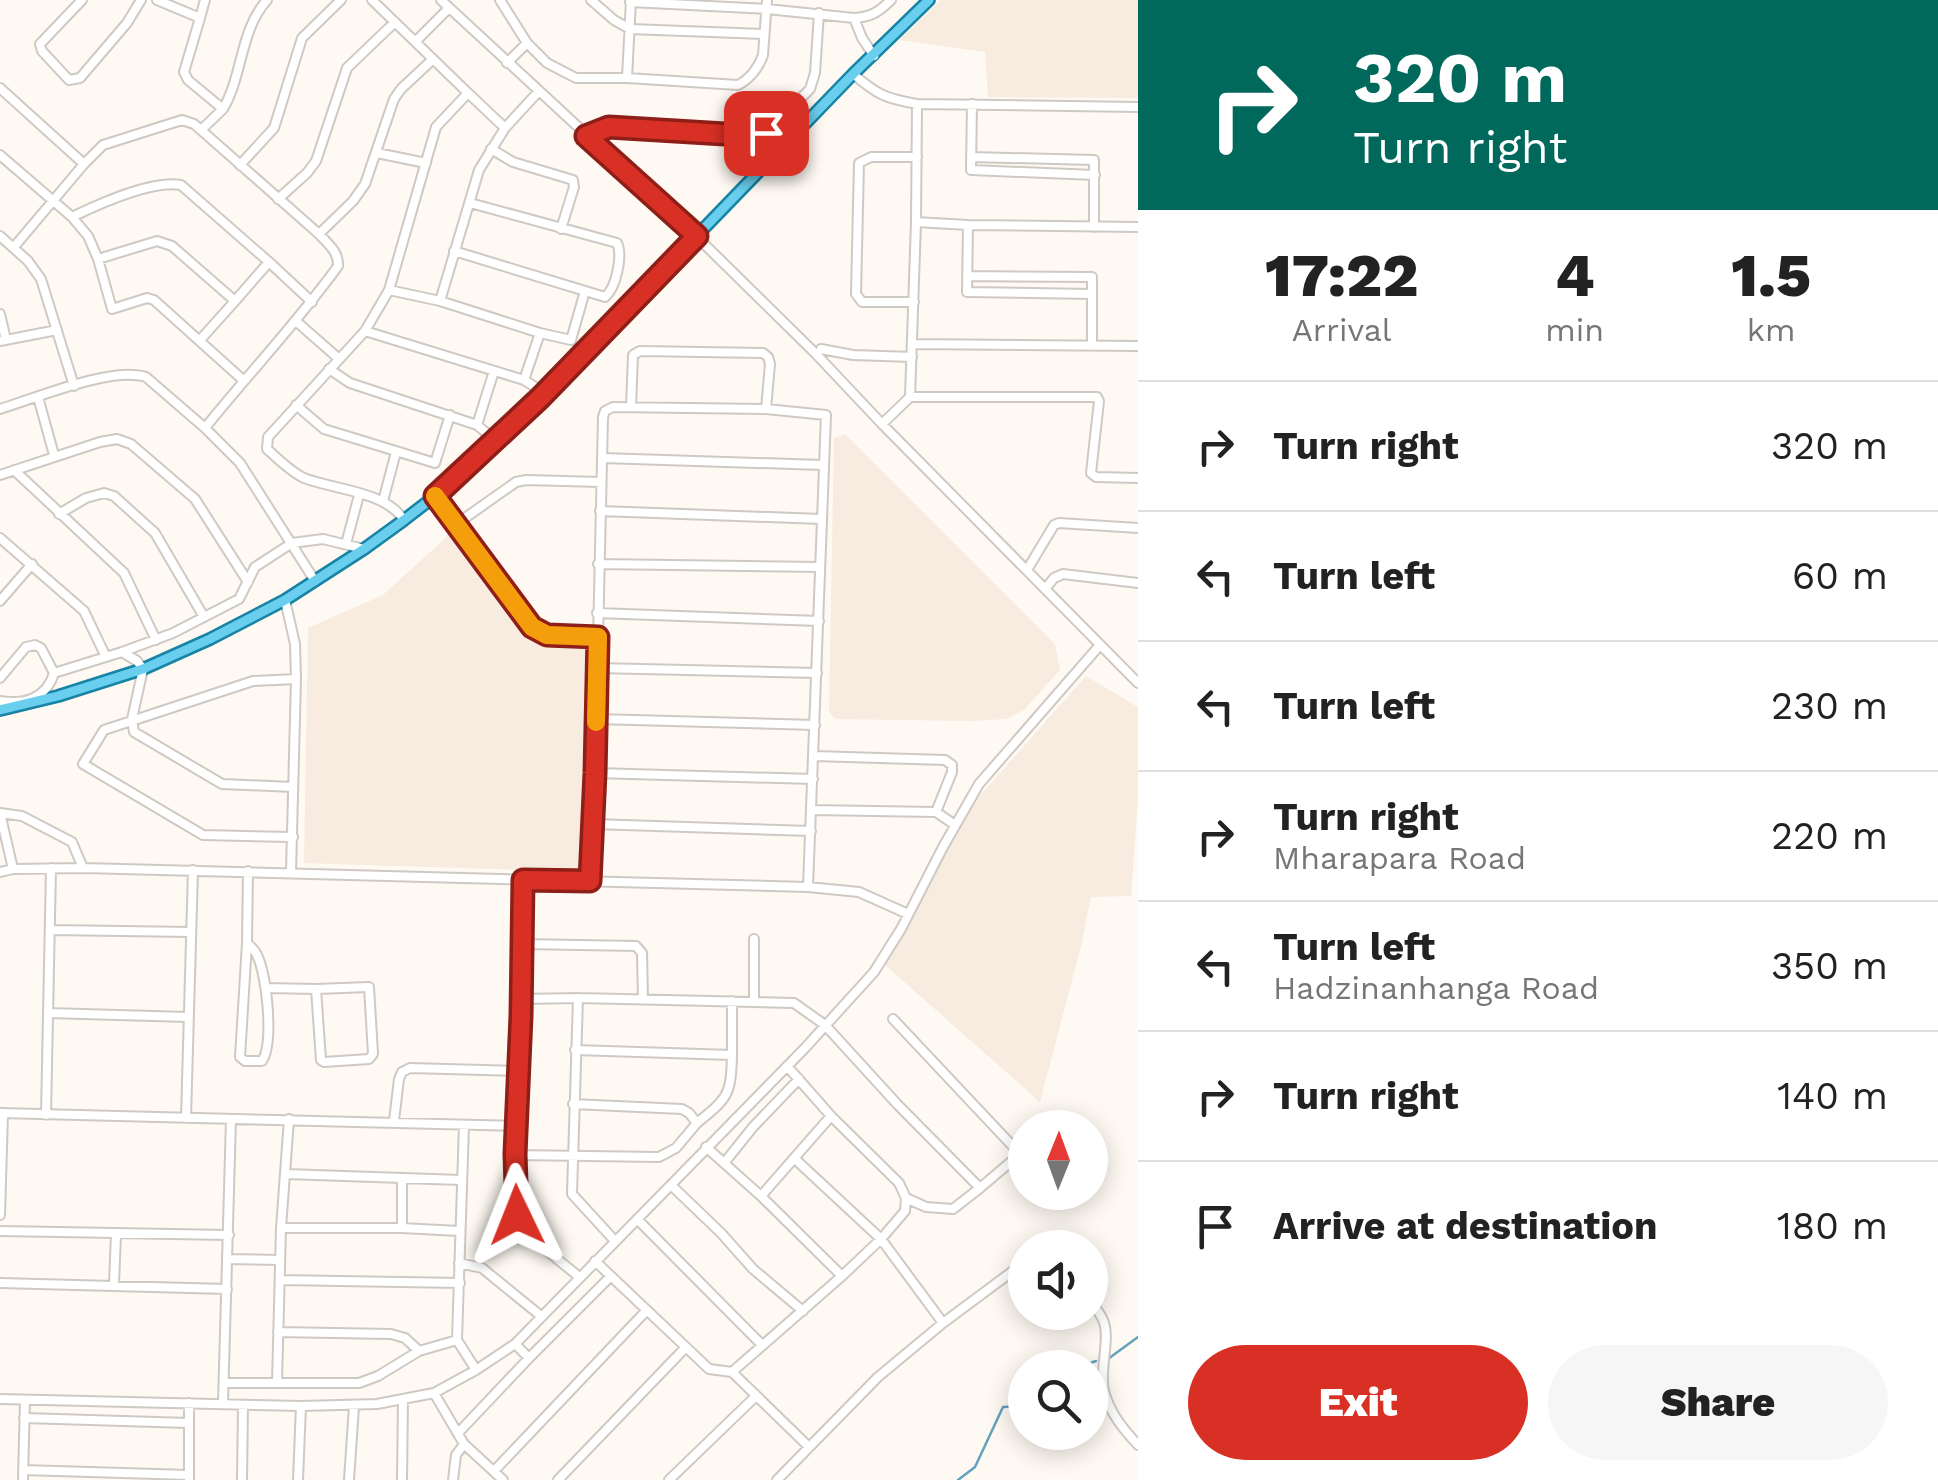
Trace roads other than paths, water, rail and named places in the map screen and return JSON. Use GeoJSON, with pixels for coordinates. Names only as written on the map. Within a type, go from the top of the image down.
{"type":"FeatureCollection","features":[{"type":"Feature","properties":{"kind":"main road"},"geometry":{"type":"LineString","coordinates":[[0,710],[100,682],[210,639],[315,581],[404,520],[545,393],[929,0]]}},
{"type":"Feature","properties":{"kind":"street"},"geometry":{"type":"LineString","coordinates":[[82,0],[40,44],[69,80],[80,78],[140,0]]}},
{"type":"Feature","properties":{"kind":"street"},"geometry":{"type":"LineString","coordinates":[[157,0],[200,18]]}},
{"type":"Feature","properties":{"kind":"street"},"geometry":{"type":"LineString","coordinates":[[206,0],[183,67],[188,80],[223,109]]}},
{"type":"Feature","properties":{"kind":"street"},"geometry":{"type":"LineString","coordinates":[[202,130],[223,109],[251,25],[267,0]]}},
{"type":"Feature","properties":{"kind":"street"},"geometry":{"type":"LineString","coordinates":[[240,165],[274,128],[302,38],[341,0]]}},
{"type":"Feature","properties":{"kind":"street"},"geometry":{"type":"LineString","coordinates":[[372,0],[505,128]]}},
{"type":"Feature","properties":{"kind":"street"},"geometry":{"type":"LineString","coordinates":[[441,0],[697,236],[1138,683]]}},
{"type":"Feature","properties":{"kind":"street"},"geometry":{"type":"LineString","coordinates":[[500,0],[527,43],[547,63],[576,78],[738,84],[760,64],[767,5]]}},
{"type":"Feature","properties":{"kind":"street"},"geometry":{"type":"LineString","coordinates":[[592,0],[630,29],[764,34]]}},
{"type":"Feature","properties":{"kind":"street"},"geometry":{"type":"LineString","coordinates":[[627,78],[630,1],[767,5],[854,18],[868,17],[892,0]]}},
{"type":"Feature","properties":{"kind":"street"},"geometry":{"type":"LineString","coordinates":[[416,42],[450,8]]}},
{"type":"Feature","properties":{"kind":"street"},"geometry":{"type":"LineString","coordinates":[[586,136],[609,127],[763,136],[810,88],[819,14]]}},
{"type":"Feature","properties":{"kind":"street"},"geometry":{"type":"LineString","coordinates":[[854,18],[874,56]]}},
{"type":"Feature","properties":{"kind":"street"},"geometry":{"type":"LineString","coordinates":[[278,199],[316,161],[347,68],[395,22]]}},
{"type":"Feature","properties":{"kind":"street"},"geometry":{"type":"LineString","coordinates":[[508,63],[527,43]]}},
{"type":"Feature","properties":{"kind":"street"},"geometry":{"type":"LineString","coordinates":[[320,234],[364,184],[394,99],[432,60]]}},
{"type":"Feature","properties":{"kind":"street"},"geometry":{"type":"LineString","coordinates":[[853,74],[876,94],[916,104],[1138,107]]}},
{"type":"Feature","properties":{"kind":"street"},"geometry":{"type":"LineString","coordinates":[[0,88],[84,164]]}},
{"type":"Feature","properties":{"kind":"street"},"geometry":{"type":"LineString","coordinates":[[440,301],[479,170],[505,128],[539,90]]}},
{"type":"Feature","properties":{"kind":"street"},"geometry":{"type":"LineString","coordinates":[[404,520],[398,510],[383,500],[300,476],[267,449],[268,436],[365,331],[389,290],[436,127],[468,93]]}},
{"type":"Feature","properties":{"kind":"street"},"geometry":{"type":"LineString","coordinates":[[882,424],[910,397],[916,104]]}},
{"type":"Feature","properties":{"kind":"street"},"geometry":{"type":"LineString","coordinates":[[972,104],[971,170],[1095,176]]}},
{"type":"Feature","properties":{"kind":"street"},"geometry":{"type":"LineString","coordinates":[[14,248],[103,145],[182,120],[202,130],[320,234],[335,251],[338,266],[296,322],[205,428]]}},
{"type":"Feature","properties":{"kind":"street"},"geometry":{"type":"LineString","coordinates":[[491,148],[514,162],[573,180],[561,229]]}},
{"type":"Feature","properties":{"kind":"street"},"geometry":{"type":"LineString","coordinates":[[376,153],[426,163]]}},
{"type":"Feature","properties":{"kind":"street"},"geometry":{"type":"LineString","coordinates":[[0,155],[72,217],[88,236],[112,309],[146,298],[154,300],[243,380]]}},
{"type":"Feature","properties":{"kind":"street"},"geometry":{"type":"LineString","coordinates":[[914,302],[862,302],[856,294],[860,163],[870,156],[917,156]]}},
{"type":"Feature","properties":{"kind":"street"},"geometry":{"type":"LineString","coordinates":[[971,157],[1092,159],[1096,163],[1094,227]]}},
{"type":"Feature","properties":{"kind":"street"},"geometry":{"type":"LineString","coordinates":[[72,217],[114,198],[169,183],[181,185],[312,302]]}},
{"type":"Feature","properties":{"kind":"street"},"geometry":{"type":"LineString","coordinates":[[454,252],[609,296],[620,247],[617,243],[470,203]]}},
{"type":"Feature","properties":{"kind":"street"},"geometry":{"type":"LineString","coordinates":[[916,222],[1138,227]]}},
{"type":"Feature","properties":{"kind":"street"},"geometry":{"type":"LineString","coordinates":[[968,225],[967,292],[1092,294]]}},
{"type":"Feature","properties":{"kind":"street"},"geometry":{"type":"LineString","coordinates":[[0,236],[35,268],[74,386]]}},
{"type":"Feature","properties":{"kind":"street"},"geometry":{"type":"LineString","coordinates":[[98,259],[157,241],[172,246],[234,301]]}},
{"type":"Feature","properties":{"kind":"street"},"geometry":{"type":"LineString","coordinates":[[200,340],[269,262]]}},
{"type":"Feature","properties":{"kind":"street"},"geometry":{"type":"LineString","coordinates":[[968,276],[1092,277],[1092,346]]}},
{"type":"Feature","properties":{"kind":"street"},"geometry":{"type":"LineString","coordinates":[[389,290],[571,340],[585,291]]}},
{"type":"Feature","properties":{"kind":"street"},"geometry":{"type":"LineString","coordinates":[[0,314],[3,340],[57,330]]}},
{"type":"Feature","properties":{"kind":"street"},"geometry":{"type":"LineString","coordinates":[[296,322],[338,358]]}},
{"type":"Feature","properties":{"kind":"street"},"geometry":{"type":"LineString","coordinates":[[365,331],[524,380],[545,393]]}},
{"type":"Feature","properties":{"kind":"street"},"geometry":{"type":"LineString","coordinates":[[524,380],[540,333]]}},
{"type":"Feature","properties":{"kind":"street"},"geometry":{"type":"LineString","coordinates":[[913,344],[1138,346]]}},
{"type":"Feature","properties":{"kind":"street"},"geometry":{"type":"LineString","coordinates":[[821,349],[853,355],[912,357]]}},
{"type":"Feature","properties":{"kind":"street"},"geometry":{"type":"LineString","coordinates":[[631,407],[634,354],[659,351],[762,353],[770,364],[766,409]]}},
{"type":"Feature","properties":{"kind":"street"},"geometry":{"type":"LineString","coordinates":[[329,369],[350,383],[477,425],[496,441]]}},
{"type":"Feature","properties":{"kind":"street"},"geometry":{"type":"LineString","coordinates":[[477,425],[494,371]]}},
{"type":"Feature","properties":{"kind":"street"},"geometry":{"type":"LineString","coordinates":[[0,409],[110,375],[134,373],[146,377],[205,428],[250,477],[315,581]]}},
{"type":"Feature","properties":{"kind":"street"},"geometry":{"type":"LineString","coordinates":[[38,397],[54,455]]}},
{"type":"Feature","properties":{"kind":"street"},"geometry":{"type":"LineString","coordinates":[[910,397],[1097,398],[1091,473],[1096,477],[1138,478]]}},
{"type":"Feature","properties":{"kind":"street"},"geometry":{"type":"LineString","coordinates":[[296,405],[324,430],[435,462],[450,415]]}},
{"type":"Feature","properties":{"kind":"street"},"geometry":{"type":"LineString","coordinates":[[590,881],[602,417],[605,410],[613,407],[766,409],[826,415],[808,887]]}},
{"type":"Feature","properties":{"kind":"street"},"geometry":{"type":"LineString","coordinates":[[0,475],[54,455],[117,439],[131,444],[195,499],[249,582]]}},
{"type":"Feature","properties":{"kind":"street"},"geometry":{"type":"LineString","coordinates":[[383,500],[396,452]]}},
{"type":"Feature","properties":{"kind":"street"},"geometry":{"type":"LineString","coordinates":[[602,458],[823,465]]}},
{"type":"Feature","properties":{"kind":"street"},"geometry":{"type":"LineString","coordinates":[[14,470],[124,573],[151,642],[140,665],[132,719],[134,732],[222,784],[293,787]]}},
{"type":"Feature","properties":{"kind":"street"},"geometry":{"type":"LineString","coordinates":[[455,526],[516,482],[601,482]]}},
{"type":"Feature","properties":{"kind":"street"},"geometry":{"type":"LineString","coordinates":[[59,514],[86,498],[104,493],[114,496],[155,533],[204,618]]}},
{"type":"Feature","properties":{"kind":"street"},"geometry":{"type":"LineString","coordinates":[[346,544],[359,494]]}},
{"type":"Feature","properties":{"kind":"street"},"geometry":{"type":"LineString","coordinates":[[435,496],[532,627],[547,635],[598,637]]}},
{"type":"Feature","properties":{"kind":"street"},"geometry":{"type":"LineString","coordinates":[[600,510],[821,518]]}},
{"type":"Feature","properties":{"kind":"street"},"geometry":{"type":"LineString","coordinates":[[1027,570],[1054,525],[1059,523],[1138,528]]}},
{"type":"Feature","properties":{"kind":"street"},"geometry":{"type":"LineString","coordinates":[[0,538],[84,611],[101,658],[100,682]]}},
{"type":"Feature","properties":{"kind":"street"},"geometry":{"type":"LineString","coordinates":[[54,673],[151,642],[239,599],[255,567],[292,543],[323,538],[364,550]]}},
{"type":"Feature","properties":{"kind":"street"},"geometry":{"type":"LineString","coordinates":[[0,601],[32,564]]}},
{"type":"Feature","properties":{"kind":"street"},"geometry":{"type":"LineString","coordinates":[[598,564],[820,567]]}},
{"type":"Feature","properties":{"kind":"street"},"geometry":{"type":"LineString","coordinates":[[1045,589],[1063,574],[1138,583]]}},
{"type":"Feature","properties":{"kind":"street"},"geometry":{"type":"LineString","coordinates":[[284,600],[295,644],[292,872]]}},
{"type":"Feature","properties":{"kind":"street"},"geometry":{"type":"LineString","coordinates":[[598,613],[819,622]]}},
{"type":"Feature","properties":{"kind":"street"},"geometry":{"type":"LineString","coordinates":[[0,678],[26,647],[35,644],[54,673],[43,694],[14,702],[0,701]]}},
{"type":"Feature","properties":{"kind":"street"},"geometry":{"type":"LineString","coordinates":[[0,1399],[354,1406],[434,1393],[515,1344],[874,972],[979,784],[1100,645]]}},
{"type":"Feature","properties":{"kind":"street"},"geometry":{"type":"LineString","coordinates":[[122,652],[140,665]]}},
{"type":"Feature","properties":{"kind":"street"},"geometry":{"type":"LineString","coordinates":[[597,668],[817,673]]}},
{"type":"Feature","properties":{"kind":"street"},"geometry":{"type":"LineString","coordinates":[[293,837],[203,835],[83,764],[104,730],[253,680],[296,679]]}},
{"type":"Feature","properties":{"kind":"street"},"geometry":{"type":"LineString","coordinates":[[596,719],[815,726]]}},
{"type":"Feature","properties":{"kind":"street"},"geometry":{"type":"LineString","coordinates":[[814,756],[945,760],[952,765],[952,772],[936,812]]}},
{"type":"Feature","properties":{"kind":"street"},"geometry":{"type":"LineString","coordinates":[[595,773],[814,778]]}},
{"type":"Feature","properties":{"kind":"street"},"geometry":{"type":"LineString","coordinates":[[812,810],[936,812],[954,826]]}},
{"type":"Feature","properties":{"kind":"street"},"geometry":{"type":"LineString","coordinates":[[13,869],[0,813],[22,816],[72,842],[83,868]]}},
{"type":"Feature","properties":{"kind":"street"},"geometry":{"type":"LineString","coordinates":[[593,824],[811,831]]}},
{"type":"Feature","properties":{"kind":"street"},"geometry":{"type":"LineString","coordinates":[[0,872],[52,868],[194,870],[808,887],[859,892],[908,914]]}},
{"type":"Feature","properties":{"kind":"street"},"geometry":{"type":"LineString","coordinates":[[46,1115],[52,868]]}},
{"type":"Feature","properties":{"kind":"street"},"geometry":{"type":"LineString","coordinates":[[186,1118],[194,870]]}},
{"type":"Feature","properties":{"kind":"street"},"geometry":{"type":"LineString","coordinates":[[246,942],[256,952],[267,988],[268,1052],[262,1062],[240,1057],[248,872]]}},
{"type":"Feature","properties":{"kind":"street"},"geometry":{"type":"LineString","coordinates":[[523,880],[515,1154],[517,1215],[533,1236],[579,1277]]}},
{"type":"Feature","properties":{"kind":"street"},"geometry":{"type":"LineString","coordinates":[[50,930],[192,932]]}},
{"type":"Feature","properties":{"kind":"street"},"geometry":{"type":"LineString","coordinates":[[754,939],[754,1001]]}},
{"type":"Feature","properties":{"kind":"street"},"geometry":{"type":"LineString","coordinates":[[522,944],[636,946],[642,953],[642,999]]}},
{"type":"Feature","properties":{"kind":"street"},"geometry":{"type":"LineString","coordinates":[[267,988],[369,987],[373,1054],[369,1059],[320,1060],[316,990]]}},
{"type":"Feature","properties":{"kind":"street"},"geometry":{"type":"LineString","coordinates":[[522,998],[794,1003],[825,1025],[980,1188]]}},
{"type":"Feature","properties":{"kind":"street"},"geometry":{"type":"LineString","coordinates":[[578,998],[573,1197],[614,1241]]}},
{"type":"Feature","properties":{"kind":"street"},"geometry":{"type":"LineString","coordinates":[[515,1154],[659,1156],[676,1148],[728,1094],[732,1077],[732,1001]]}},
{"type":"Feature","properties":{"kind":"street"},"geometry":{"type":"LineString","coordinates":[[48,1014],[188,1017]]}},
{"type":"Feature","properties":{"kind":"street"},"geometry":{"type":"LineString","coordinates":[[893,1018],[1020,1154],[953,1208],[926,1208],[906,1198]]}},
{"type":"Feature","properties":{"kind":"street"},"geometry":{"type":"LineString","coordinates":[[575,1050],[732,1055]]}},
{"type":"Feature","properties":{"kind":"street"},"geometry":{"type":"LineString","coordinates":[[732,1372],[881,1240],[905,1211],[906,1198],[899,1183],[786,1066]]}},
{"type":"Feature","properties":{"kind":"street"},"geometry":{"type":"LineString","coordinates":[[394,1122],[398,1079],[410,1068],[518,1071]]}},
{"type":"Feature","properties":{"kind":"street"},"geometry":{"type":"LineString","coordinates":[[725,1162],[799,1079]]}},
{"type":"Feature","properties":{"kind":"street"},"geometry":{"type":"LineString","coordinates":[[573,1104],[682,1108],[697,1123]]}},
{"type":"Feature","properties":{"kind":"street"},"geometry":{"type":"LineString","coordinates":[[0,1215],[2,1113],[516,1126]]}},
{"type":"Feature","properties":{"kind":"street"},"geometry":{"type":"LineString","coordinates":[[761,1196],[831,1116]]}},
{"type":"Feature","properties":{"kind":"street"},"geometry":{"type":"LineString","coordinates":[[223,1403],[231,1119]]}},
{"type":"Feature","properties":{"kind":"street"},"geometry":{"type":"LineString","coordinates":[[277,1384],[288,1119]]}},
{"type":"Feature","properties":{"kind":"street"},"geometry":{"type":"LineString","coordinates":[[464,1124],[456,1340],[476,1370]]}},
{"type":"Feature","properties":{"kind":"street"},"geometry":{"type":"LineString","coordinates":[[706,1147],[842,1276]]}},
{"type":"Feature","properties":{"kind":"street"},"geometry":{"type":"LineString","coordinates":[[794,1160],[881,1240],[943,1322]]}},
{"type":"Feature","properties":{"kind":"street"},"geometry":{"type":"LineString","coordinates":[[286,1174],[461,1180]]}},
{"type":"Feature","properties":{"kind":"street"},"geometry":{"type":"LineString","coordinates":[[402,1180],[402,1228]]}},
{"type":"Feature","properties":{"kind":"street"},"geometry":{"type":"LineString","coordinates":[[672,1185],[753,1269],[803,1311]]}},
{"type":"Feature","properties":{"kind":"street"},"geometry":{"type":"LineString","coordinates":[[637,1220],[762,1345]]}},
{"type":"Feature","properties":{"kind":"street"},"geometry":{"type":"LineString","coordinates":[[281,1228],[459,1231]]}},
{"type":"Feature","properties":{"kind":"street"},"geometry":{"type":"LineString","coordinates":[[0,1231],[229,1236]]}},
{"type":"Feature","properties":{"kind":"street"},"geometry":{"type":"LineString","coordinates":[[114,1284],[116,1234]]}},
{"type":"Feature","properties":{"kind":"street"},"geometry":{"type":"LineString","coordinates":[[228,1260],[280,1260]]}},
{"type":"Feature","properties":{"kind":"street"},"geometry":{"type":"LineString","coordinates":[[596,1261],[709,1369],[732,1372],[809,1447]]}},
{"type":"Feature","properties":{"kind":"street"},"geometry":{"type":"LineString","coordinates":[[459,1263],[482,1268],[540,1316]]}},
{"type":"Feature","properties":{"kind":"street"},"geometry":{"type":"LineString","coordinates":[[777,1480],[878,1377],[1008,1274]]}},
{"type":"Feature","properties":{"kind":"street"},"geometry":{"type":"LineString","coordinates":[[459,1432],[611,1276]]}},
{"type":"Feature","properties":{"kind":"street"},"geometry":{"type":"LineString","coordinates":[[280,1280],[460,1283]]}},
{"type":"Feature","properties":{"kind":"street"},"geometry":{"type":"LineString","coordinates":[[0,1283],[227,1289]]}},
{"type":"Feature","properties":{"kind":"street"},"geometry":{"type":"LineString","coordinates":[[494,1471],[647,1310]]}},
{"type":"Feature","properties":{"kind":"street"},"geometry":{"type":"LineString","coordinates":[[1105,1330],[1104,1391],[1113,1414],[1138,1445]]}},
{"type":"Feature","properties":{"kind":"street"},"geometry":{"type":"LineString","coordinates":[[278,1332],[391,1334],[404,1338],[420,1351]]}},
{"type":"Feature","properties":{"kind":"street"},"geometry":{"type":"LineString","coordinates":[[224,1383],[359,1383],[420,1351],[456,1340]]}},
{"type":"Feature","properties":{"kind":"street"},"geometry":{"type":"LineString","coordinates":[[515,1344],[529,1358]]}},
{"type":"Feature","properties":{"kind":"street"},"geometry":{"type":"LineString","coordinates":[[558,1480],[686,1347]]}},
{"type":"Feature","properties":{"kind":"street"},"geometry":{"type":"LineString","coordinates":[[434,1393],[464,1444],[504,1480]]}},
{"type":"Feature","properties":{"kind":"street"},"geometry":{"type":"LineString","coordinates":[[669,1480],[756,1396]]}},
{"type":"Feature","properties":{"kind":"street"},"geometry":{"type":"LineString","coordinates":[[402,1480],[403,1398]]}},
{"type":"Feature","properties":{"kind":"street"},"geometry":{"type":"LineString","coordinates":[[25,1400],[23,1475],[189,1477],[189,1403]]}},
{"type":"Feature","properties":{"kind":"street"},"geometry":{"type":"LineString","coordinates":[[242,1480],[243,1404]]}},
{"type":"Feature","properties":{"kind":"street"},"geometry":{"type":"LineString","coordinates":[[298,1480],[302,1406]]}},
{"type":"Feature","properties":{"kind":"street"},"geometry":{"type":"LineString","coordinates":[[349,1480],[354,1406]]}},
{"type":"Feature","properties":{"kind":"street"},"geometry":{"type":"LineString","coordinates":[[24,1418],[189,1423]]}},
{"type":"Feature","properties":{"kind":"street"},"geometry":{"type":"LineString","coordinates":[[454,1480],[456,1455],[464,1444]]}},
{"type":"Feature","properties":{"kind":"waterway"},"geometry":{"type":"LineString","coordinates":[[1108,1359],[1138,1337]]}},
{"type":"Feature","properties":{"kind":"waterway"},"geometry":{"type":"LineString","coordinates":[[958,1480],[975,1467],[1003,1407],[1008,1407]]}}]}
